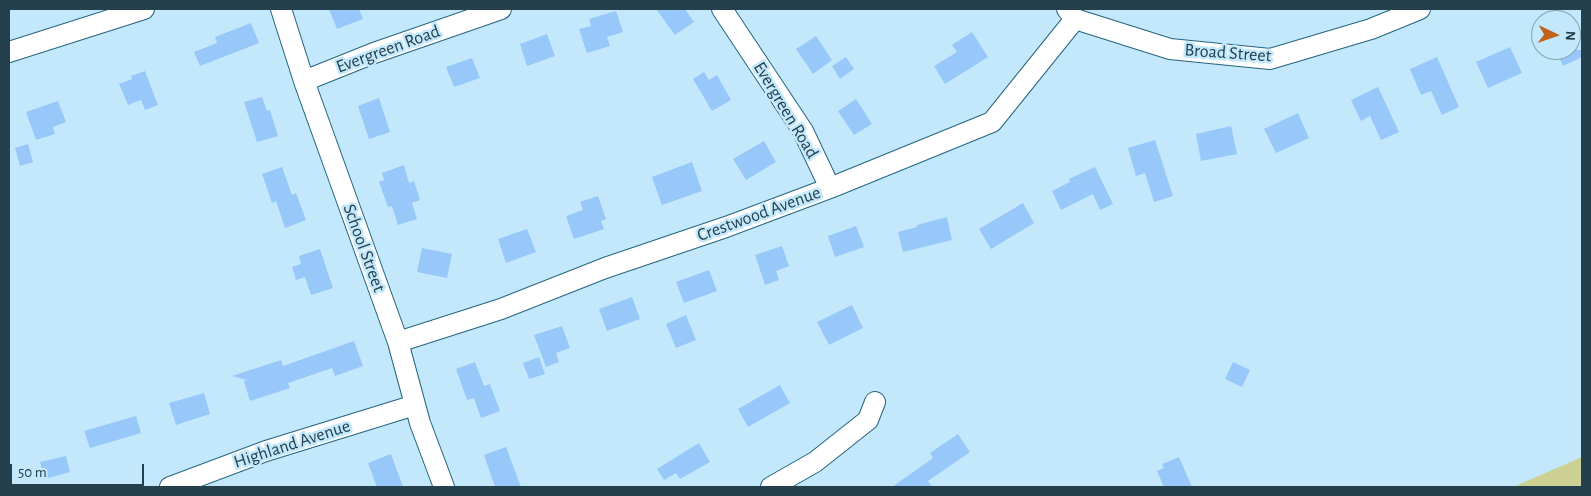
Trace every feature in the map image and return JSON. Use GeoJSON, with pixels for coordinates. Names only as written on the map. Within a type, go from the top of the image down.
{"type":"FeatureCollection","features":[{"type":"Feature","properties":{"kind":"street"},"geometry":{"type":"LineString","coordinates":[[9,52],[144,9]]}},
{"type":"Feature","properties":{"kind":"street","name":"School Street"},"geometry":{"type":"LineString","coordinates":[[281,9],[304,80],[398,342],[420,423],[444,487]]}},
{"type":"Feature","properties":{"kind":"street","name":"Evergreen Road"},"geometry":{"type":"LineString","coordinates":[[304,80],[374,53],[501,9]]}},
{"type":"Feature","properties":{"kind":"street","name":"Evergreen Road"},"geometry":{"type":"LineString","coordinates":[[722,9],[803,131],[830,188]]}},
{"type":"Feature","properties":{"kind":"street","name":"Broad Street"},"geometry":{"type":"LineString","coordinates":[[1071,14],[1170,49],[1270,59],[1371,29],[1420,9]]}},
{"type":"Feature","properties":{"kind":"street","name":"Crestwood Avenue"},"geometry":{"type":"LineString","coordinates":[[398,342],[501,309],[605,268],[726,227],[830,188],[992,122],[1071,14]]}},
{"type":"Feature","properties":{"kind":"street"},"geometry":{"type":"LineString","coordinates":[[771,487],[816,462],[868,420],[875,402]]}},
{"type":"Feature","properties":{"kind":"street","name":"Highland Avenue"},"geometry":{"type":"LineString","coordinates":[[170,487],[266,450],[415,405]]}},
{"type":"Feature","properties":{"kind":"green space"},"geometry":{"type":"Polygon","coordinates":[[[1582,457],[1582,487],[1513,487],[1582,457]]]}},
{"type":"Feature","properties":{"kind":"building"},"geometry":{"type":"Polygon","coordinates":[[[329,9],[359,9],[363,19],[337,29],[329,9]]]}},
{"type":"Feature","properties":{"kind":"building"},"geometry":{"type":"Polygon","coordinates":[[[656,9],[685,9],[694,22],[675,35],[656,9]]]}},
{"type":"Feature","properties":{"kind":"building"},"geometry":{"type":"Polygon","coordinates":[[[616,11],[623,32],[607,37],[610,46],[587,53],[579,29],[591,26],[589,19],[616,11]]]}},
{"type":"Feature","properties":{"kind":"building"},"geometry":{"type":"Polygon","coordinates":[[[251,23],[259,43],[200,66],[194,52],[217,43],[215,37],[251,23]]]}},
{"type":"Feature","properties":{"kind":"building"},"geometry":{"type":"Polygon","coordinates":[[[972,32],[988,57],[945,84],[934,66],[957,52],[952,45],[972,32]]]}},
{"type":"Feature","properties":{"kind":"building"},"geometry":{"type":"Polygon","coordinates":[[[547,34],[555,56],[527,66],[520,44],[547,34]]]}},
{"type":"Feature","properties":{"kind":"building"},"geometry":{"type":"Polygon","coordinates":[[[816,36],[832,60],[813,74],[796,49],[816,36]]]}},
{"type":"Feature","properties":{"kind":"building"},"geometry":{"type":"Polygon","coordinates":[[[1510,47],[1522,73],[1488,88],[1476,62],[1510,47]]]}},
{"type":"Feature","properties":{"kind":"building"},"geometry":{"type":"Polygon","coordinates":[[[846,57],[854,69],[840,79],[832,66],[846,57]]]}},
{"type":"Feature","properties":{"kind":"building"},"geometry":{"type":"Polygon","coordinates":[[[1437,57],[1459,107],[1442,115],[1431,91],[1421,95],[1410,69],[1437,57]]]}},
{"type":"Feature","properties":{"kind":"building"},"geometry":{"type":"Polygon","coordinates":[[[472,58],[480,78],[454,87],[446,67],[472,58]]]}},
{"type":"Feature","properties":{"kind":"building"},"geometry":{"type":"Polygon","coordinates":[[[1560,60],[1576,60],[1563,66],[1560,60]]]}},
{"type":"Feature","properties":{"kind":"building"},"geometry":{"type":"Polygon","coordinates":[[[145,71],[158,105],[145,110],[141,100],[128,105],[119,84],[132,79],[131,76],[145,71]]]}},
{"type":"Feature","properties":{"kind":"building"},"geometry":{"type":"Polygon","coordinates":[[[704,72],[709,80],[717,75],[731,100],[712,111],[693,79],[704,72]]]}},
{"type":"Feature","properties":{"kind":"building"},"geometry":{"type":"Polygon","coordinates":[[[1378,87],[1399,132],[1381,140],[1370,116],[1361,121],[1351,100],[1378,87]]]}},
{"type":"Feature","properties":{"kind":"building"},"geometry":{"type":"Polygon","coordinates":[[[262,97],[267,111],[270,110],[278,136],[257,142],[244,102],[262,97]]]}},
{"type":"Feature","properties":{"kind":"building"},"geometry":{"type":"Polygon","coordinates":[[[379,98],[390,132],[369,139],[358,106],[379,98]]]}},
{"type":"Feature","properties":{"kind":"building"},"geometry":{"type":"Polygon","coordinates":[[[856,99],[872,124],[854,135],[838,111],[856,99]]]}},
{"type":"Feature","properties":{"kind":"building"},"geometry":{"type":"Polygon","coordinates":[[[58,101],[66,122],[53,127],[55,134],[36,140],[26,112],[58,101]]]}},
{"type":"Feature","properties":{"kind":"building"},"geometry":{"type":"Polygon","coordinates":[[[1298,113],[1309,138],[1276,153],[1264,129],[1298,113]]]}},
{"type":"Feature","properties":{"kind":"building"},"geometry":{"type":"Polygon","coordinates":[[[1231,126],[1237,154],[1201,161],[1196,134],[1231,126]]]}},
{"type":"Feature","properties":{"kind":"building"},"geometry":{"type":"Polygon","coordinates":[[[1155,140],[1173,196],[1154,202],[1145,173],[1136,176],[1128,148],[1155,140]]]}},
{"type":"Feature","properties":{"kind":"building"},"geometry":{"type":"Polygon","coordinates":[[[764,141],[776,162],[746,180],[733,159],[764,141]]]}},
{"type":"Feature","properties":{"kind":"building"},"geometry":{"type":"Polygon","coordinates":[[[28,144],[33,162],[20,166],[15,148],[28,144]]]}},
{"type":"Feature","properties":{"kind":"building"},"geometry":{"type":"Polygon","coordinates":[[[692,162],[702,191],[662,205],[652,177],[692,162]]]}},
{"type":"Feature","properties":{"kind":"building"},"geometry":{"type":"Polygon","coordinates":[[[404,165],[409,183],[414,181],[420,200],[412,203],[417,219],[398,225],[392,206],[388,207],[379,182],[384,180],[382,173],[404,165]]]}},
{"type":"Feature","properties":{"kind":"building"},"geometry":{"type":"Polygon","coordinates":[[[282,167],[292,195],[296,193],[306,220],[285,228],[276,201],[272,203],[262,174],[282,167]]]}},
{"type":"Feature","properties":{"kind":"building"},"geometry":{"type":"Polygon","coordinates":[[[1095,167],[1113,204],[1100,210],[1093,194],[1061,210],[1052,191],[1070,182],[1069,179],[1095,167]]]}},
{"type":"Feature","properties":{"kind":"building"},"geometry":{"type":"Polygon","coordinates":[[[598,196],[606,219],[601,221],[604,229],[574,239],[566,216],[583,210],[580,202],[598,196]]]}},
{"type":"Feature","properties":{"kind":"building"},"geometry":{"type":"Polygon","coordinates":[[[1023,203],[1034,223],[991,249],[979,229],[1023,203]]]}},
{"type":"Feature","properties":{"kind":"building"},"geometry":{"type":"Polygon","coordinates":[[[947,217],[952,240],[903,252],[898,232],[947,217]]]}},
{"type":"Feature","properties":{"kind":"building"},"geometry":{"type":"Polygon","coordinates":[[[856,226],[864,247],[835,257],[828,236],[856,226]]]}},
{"type":"Feature","properties":{"kind":"building"},"geometry":{"type":"Polygon","coordinates":[[[527,229],[536,252],[506,263],[498,239],[527,229]]]}},
{"type":"Feature","properties":{"kind":"building"},"geometry":{"type":"Polygon","coordinates":[[[782,246],[789,266],[776,271],[779,280],[765,285],[755,255],[782,246]]]}},
{"type":"Feature","properties":{"kind":"building"},"geometry":{"type":"Polygon","coordinates":[[[422,248],[452,254],[447,278],[417,272],[422,248]]]}},
{"type":"Feature","properties":{"kind":"building"},"geometry":{"type":"Polygon","coordinates":[[[320,249],[333,288],[311,295],[305,277],[296,280],[292,267],[301,264],[299,256],[320,249]]]}},
{"type":"Feature","properties":{"kind":"building"},"geometry":{"type":"Polygon","coordinates":[[[709,270],[717,291],[684,303],[676,282],[709,270]]]}},
{"type":"Feature","properties":{"kind":"building"},"geometry":{"type":"Polygon","coordinates":[[[632,297],[640,319],[607,331],[599,309],[632,297]]]}},
{"type":"Feature","properties":{"kind":"building"},"geometry":{"type":"Polygon","coordinates":[[[852,305],[863,328],[829,345],[817,322],[852,305]]]}},
{"type":"Feature","properties":{"kind":"building"},"geometry":{"type":"Polygon","coordinates":[[[686,315],[696,340],[676,348],[666,324],[686,315]]]}},
{"type":"Feature","properties":{"kind":"building"},"geometry":{"type":"Polygon","coordinates":[[[562,326],[570,348],[556,353],[559,362],[546,367],[534,335],[562,326]]]}},
{"type":"Feature","properties":{"kind":"building"},"geometry":{"type":"Polygon","coordinates":[[[354,341],[363,366],[335,376],[332,368],[288,383],[290,388],[250,401],[244,381],[247,380],[232,376],[281,360],[283,366],[354,341]]]}},
{"type":"Feature","properties":{"kind":"building"},"geometry":{"type":"Polygon","coordinates":[[[539,357],[545,374],[529,379],[523,363],[539,357]]]}},
{"type":"Feature","properties":{"kind":"building"},"geometry":{"type":"Polygon","coordinates":[[[475,362],[484,386],[490,384],[500,411],[481,418],[474,398],[467,400],[456,369],[475,362]]]}},
{"type":"Feature","properties":{"kind":"building"},"geometry":{"type":"Polygon","coordinates":[[[1233,362],[1250,370],[1242,387],[1225,379],[1233,362]]]}},
{"type":"Feature","properties":{"kind":"building"},"geometry":{"type":"Polygon","coordinates":[[[780,385],[790,403],[748,427],[738,409],[780,385]]]}},
{"type":"Feature","properties":{"kind":"building"},"geometry":{"type":"Polygon","coordinates":[[[204,393],[210,414],[176,425],[169,403],[204,393]]]}},
{"type":"Feature","properties":{"kind":"building"},"geometry":{"type":"Polygon","coordinates":[[[136,416],[141,433],[90,448],[84,431],[136,416]]]}},
{"type":"Feature","properties":{"kind":"building"},"geometry":{"type":"Polygon","coordinates":[[[958,434],[970,452],[928,481],[932,487],[892,487],[933,458],[930,453],[958,434]]]}},
{"type":"Feature","properties":{"kind":"building"},"geometry":{"type":"Polygon","coordinates":[[[699,443],[710,462],[680,479],[676,473],[664,480],[657,469],[699,443]]]}},
{"type":"Feature","properties":{"kind":"building"},"geometry":{"type":"Polygon","coordinates":[[[506,447],[521,487],[495,487],[484,455],[506,447]]]}},
{"type":"Feature","properties":{"kind":"building"},"geometry":{"type":"Polygon","coordinates":[[[391,454],[403,487],[377,487],[368,463],[391,454]]]}},
{"type":"Feature","properties":{"kind":"building"},"geometry":{"type":"Polygon","coordinates":[[[66,456],[70,472],[45,479],[40,462],[66,456]]]}},
{"type":"Feature","properties":{"kind":"building"},"geometry":{"type":"Polygon","coordinates":[[[1179,457],[1192,487],[1164,487],[1157,471],[1164,468],[1162,464],[1179,457]]]}}]}
